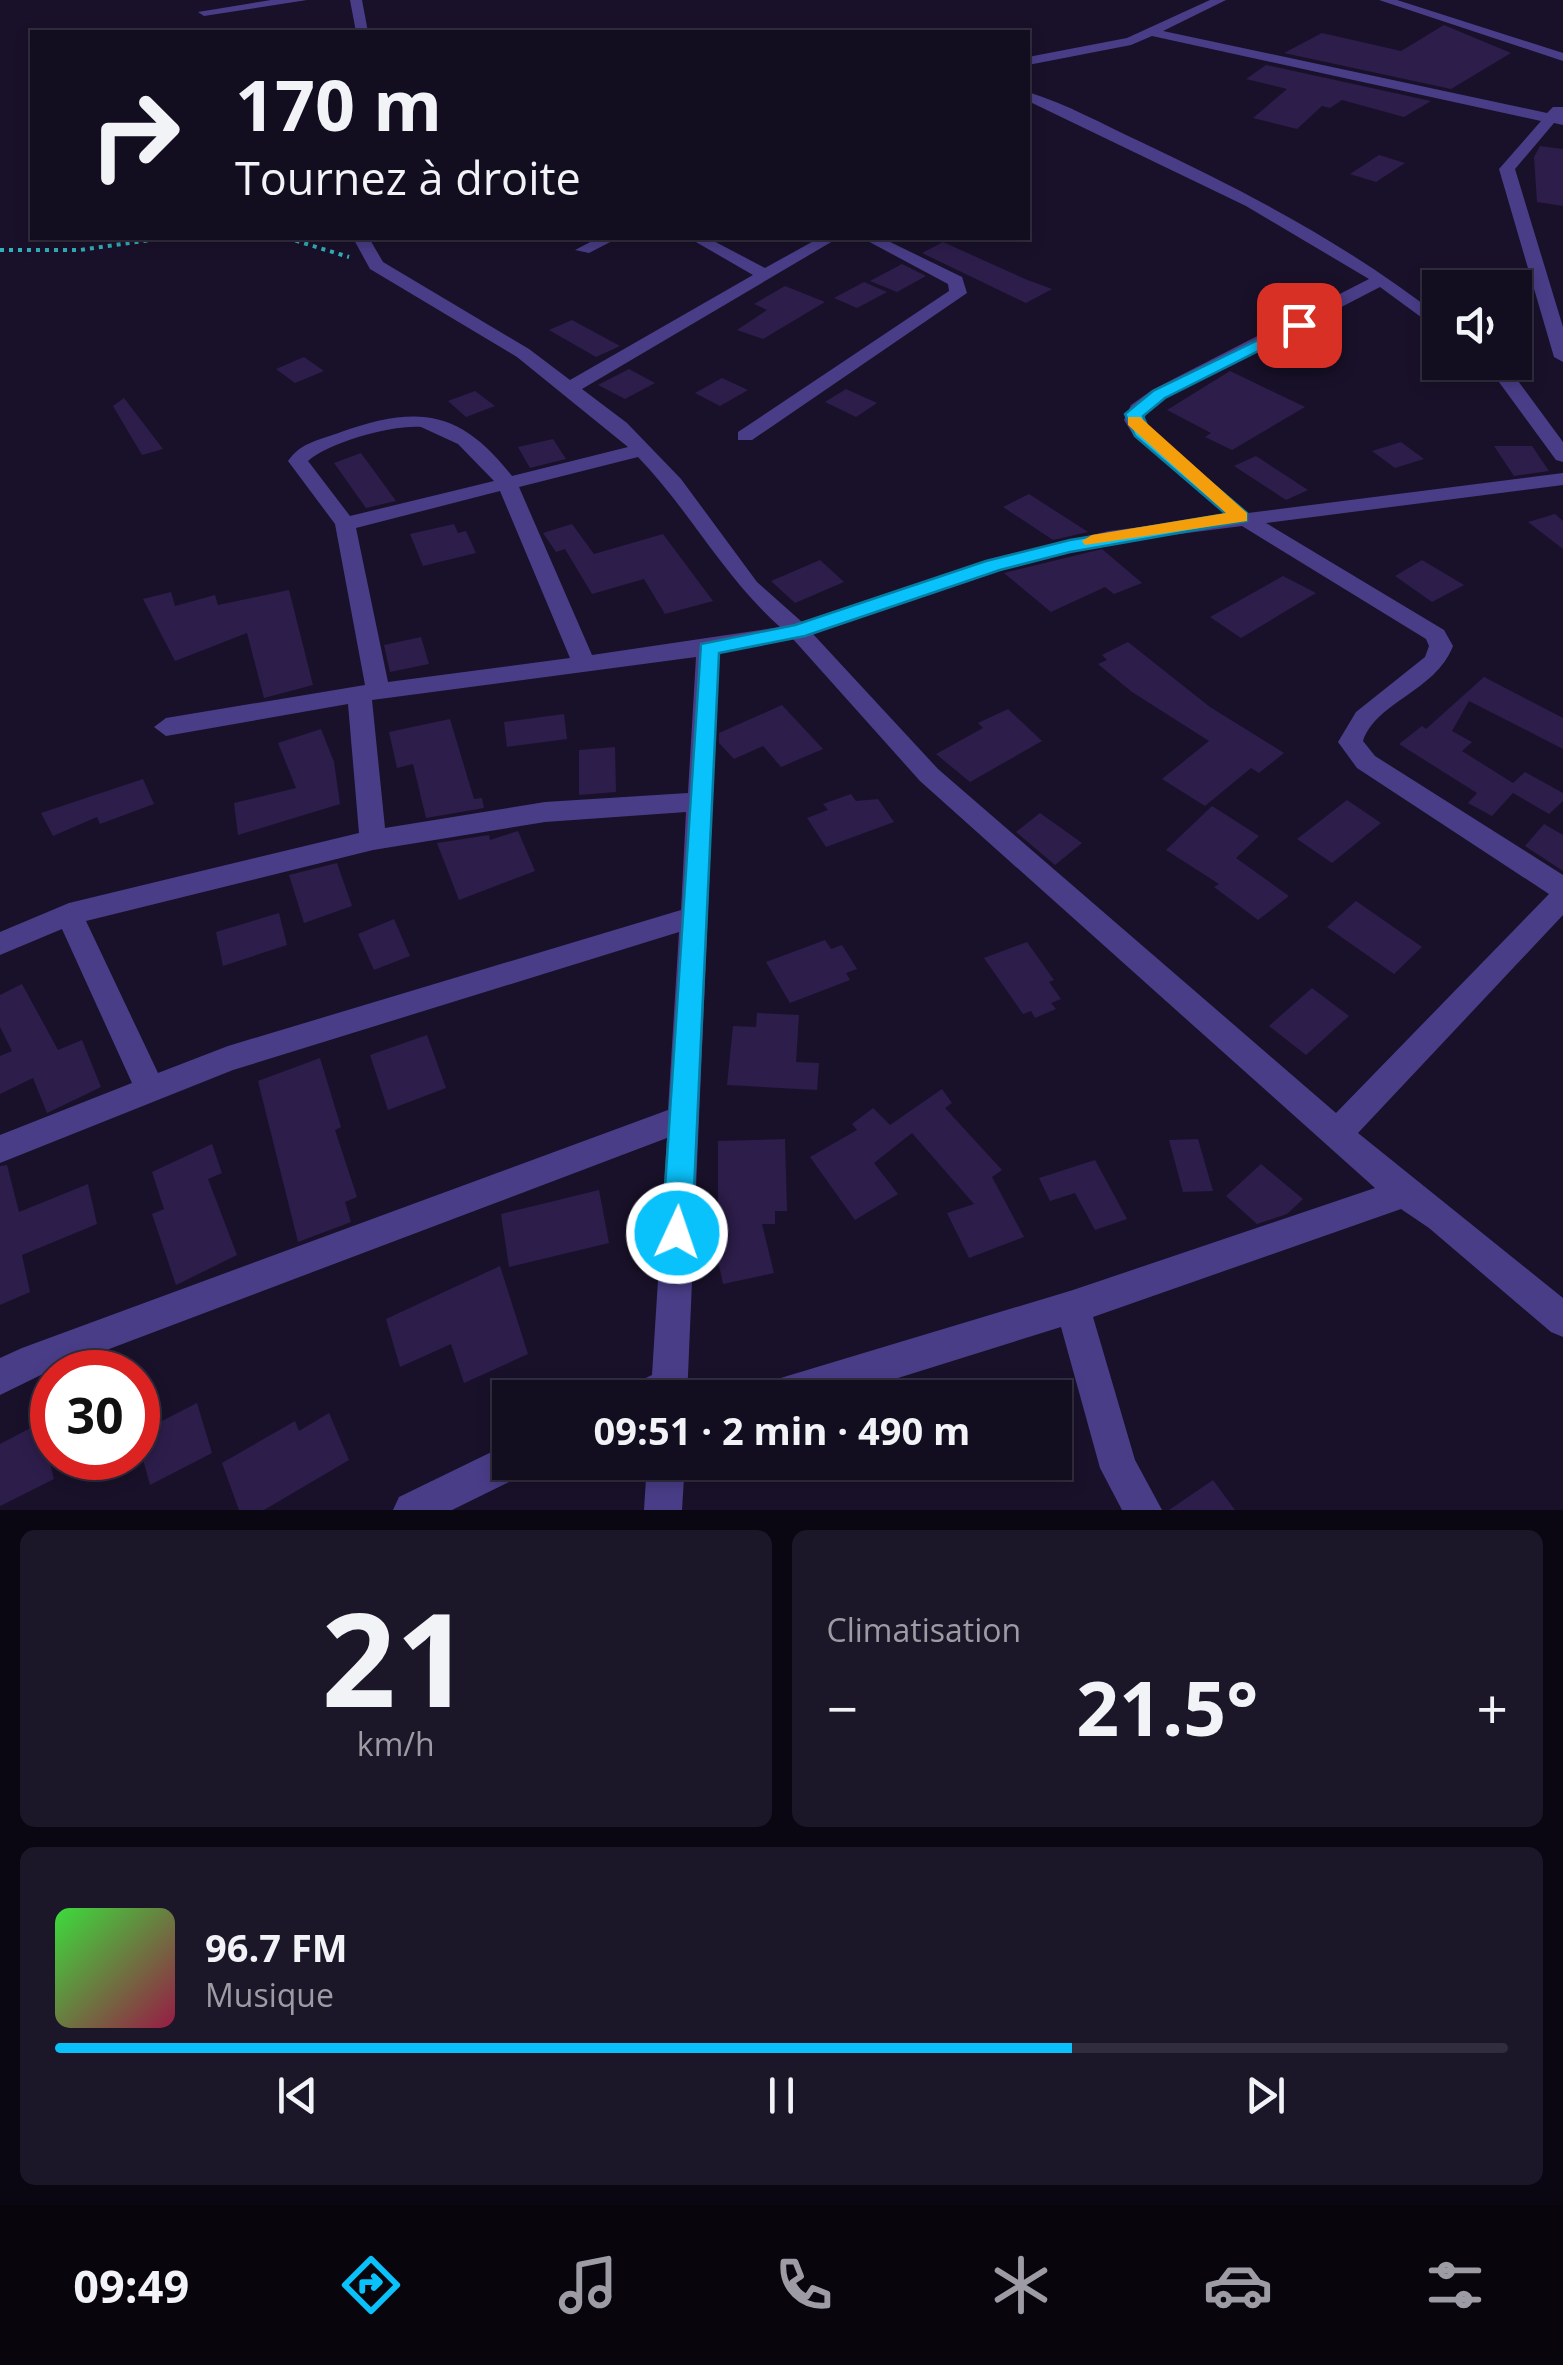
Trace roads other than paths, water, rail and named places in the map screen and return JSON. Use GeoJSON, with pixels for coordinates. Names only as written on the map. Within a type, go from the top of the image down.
{"type":"FeatureCollection","features":[{"type":"Feature","properties":{"kind":"street"},"geometry":{"type":"LineString","coordinates":[[204,12],[301,0]]}},
{"type":"Feature","properties":{"kind":"street"},"geometry":{"type":"LineString","coordinates":[[356,0],[362,30]]}},
{"type":"Feature","properties":{"kind":"street"},"geometry":{"type":"LineString","coordinates":[[1030,61],[1131,42],[1220,0]]}},
{"type":"Feature","properties":{"kind":"street"},"geometry":{"type":"LineString","coordinates":[[1385,0],[1563,58]]}},
{"type":"Feature","properties":{"kind":"street"},"geometry":{"type":"LineString","coordinates":[[1151,32],[1555,120]]}},
{"type":"Feature","properties":{"kind":"street"},"geometry":{"type":"LineString","coordinates":[[1030,97],[1155,153],[1257,206],[1381,280],[1422,312]]}},
{"type":"Feature","properties":{"kind":"street"},"geometry":{"type":"LineString","coordinates":[[1563,105],[1555,120],[1506,169],[1554,301],[1563,357]]}},
{"type":"Feature","properties":{"kind":"street"},"geometry":{"type":"LineString","coordinates":[[362,240],[376,266],[523,353],[641,450],[674,484],[749,587],[798,631],[928,775],[1404,1194],[1441,1217],[1563,1320]]}},
{"type":"Feature","properties":{"kind":"street"},"geometry":{"type":"LineString","coordinates":[[584,250],[606,240]]}},
{"type":"Feature","properties":{"kind":"street"},"geometry":{"type":"LineString","coordinates":[[701,240],[763,274]]}},
{"type":"Feature","properties":{"kind":"street"},"geometry":{"type":"LineString","coordinates":[[570,388],[826,240]]}},
{"type":"Feature","properties":{"kind":"street"},"geometry":{"type":"LineString","coordinates":[[744,436],[958,293],[956,280],[874,240]]}},
{"type":"Feature","properties":{"kind":"street"},"geometry":{"type":"LineString","coordinates":[[1381,280],[1159,394],[1134,414],[1141,432],[1241,517],[1436,635],[1440,646],[1435,662],[1359,724],[1350,742],[1366,762],[1563,889]]}},
{"type":"Feature","properties":{"kind":"street"},"geometry":{"type":"LineString","coordinates":[[1507,380],[1563,456]]}},
{"type":"Feature","properties":{"kind":"street"},"geometry":{"type":"LineString","coordinates":[[1541,425],[1563,415]]}},
{"type":"Feature","properties":{"kind":"street"},"geometry":{"type":"LineString","coordinates":[[373,840],[368,693],[345,524],[303,468],[300,456],[390,422],[418,420],[466,441],[490,460],[508,485],[585,666]]}},
{"type":"Feature","properties":{"kind":"street"},"geometry":{"type":"LineString","coordinates":[[345,524],[641,450]]}},
{"type":"Feature","properties":{"kind":"street"},"geometry":{"type":"LineString","coordinates":[[166,727],[368,693],[708,648],[798,631],[994,565],[1109,536],[1563,479]]}},
{"type":"Feature","properties":{"kind":"street"},"geometry":{"type":"LineString","coordinates":[[662,1380],[684,1118],[708,648]]}},
{"type":"Feature","properties":{"kind":"street"},"geometry":{"type":"LineString","coordinates":[[0,944],[68,914],[373,840],[545,812],[700,802]]}},
{"type":"Feature","properties":{"kind":"street"},"geometry":{"type":"LineString","coordinates":[[1337,1134],[1563,898]]}},
{"type":"Feature","properties":{"kind":"street"},"geometry":{"type":"LineString","coordinates":[[68,914],[151,1090]]}},
{"type":"Feature","properties":{"kind":"street"},"geometry":{"type":"LineString","coordinates":[[0,1149],[228,1059],[694,917]]}},
{"type":"Feature","properties":{"kind":"street"},"geometry":{"type":"LineString","coordinates":[[0,1377],[34,1360],[684,1118]]}},
{"type":"Feature","properties":{"kind":"street"},"geometry":{"type":"LineString","coordinates":[[833,1380],[1073,1307],[1404,1194]]}},
{"type":"Feature","properties":{"kind":"street"},"geometry":{"type":"LineString","coordinates":[[1073,1307],[1120,1468],[1144,1510]]}},
{"type":"Feature","properties":{"kind":"street"},"geometry":{"type":"LineString","coordinates":[[412,1510],[492,1471]]}},
{"type":"Feature","properties":{"kind":"street"},"geometry":{"type":"LineString","coordinates":[[663,1510],[665,1480]]}}]}
